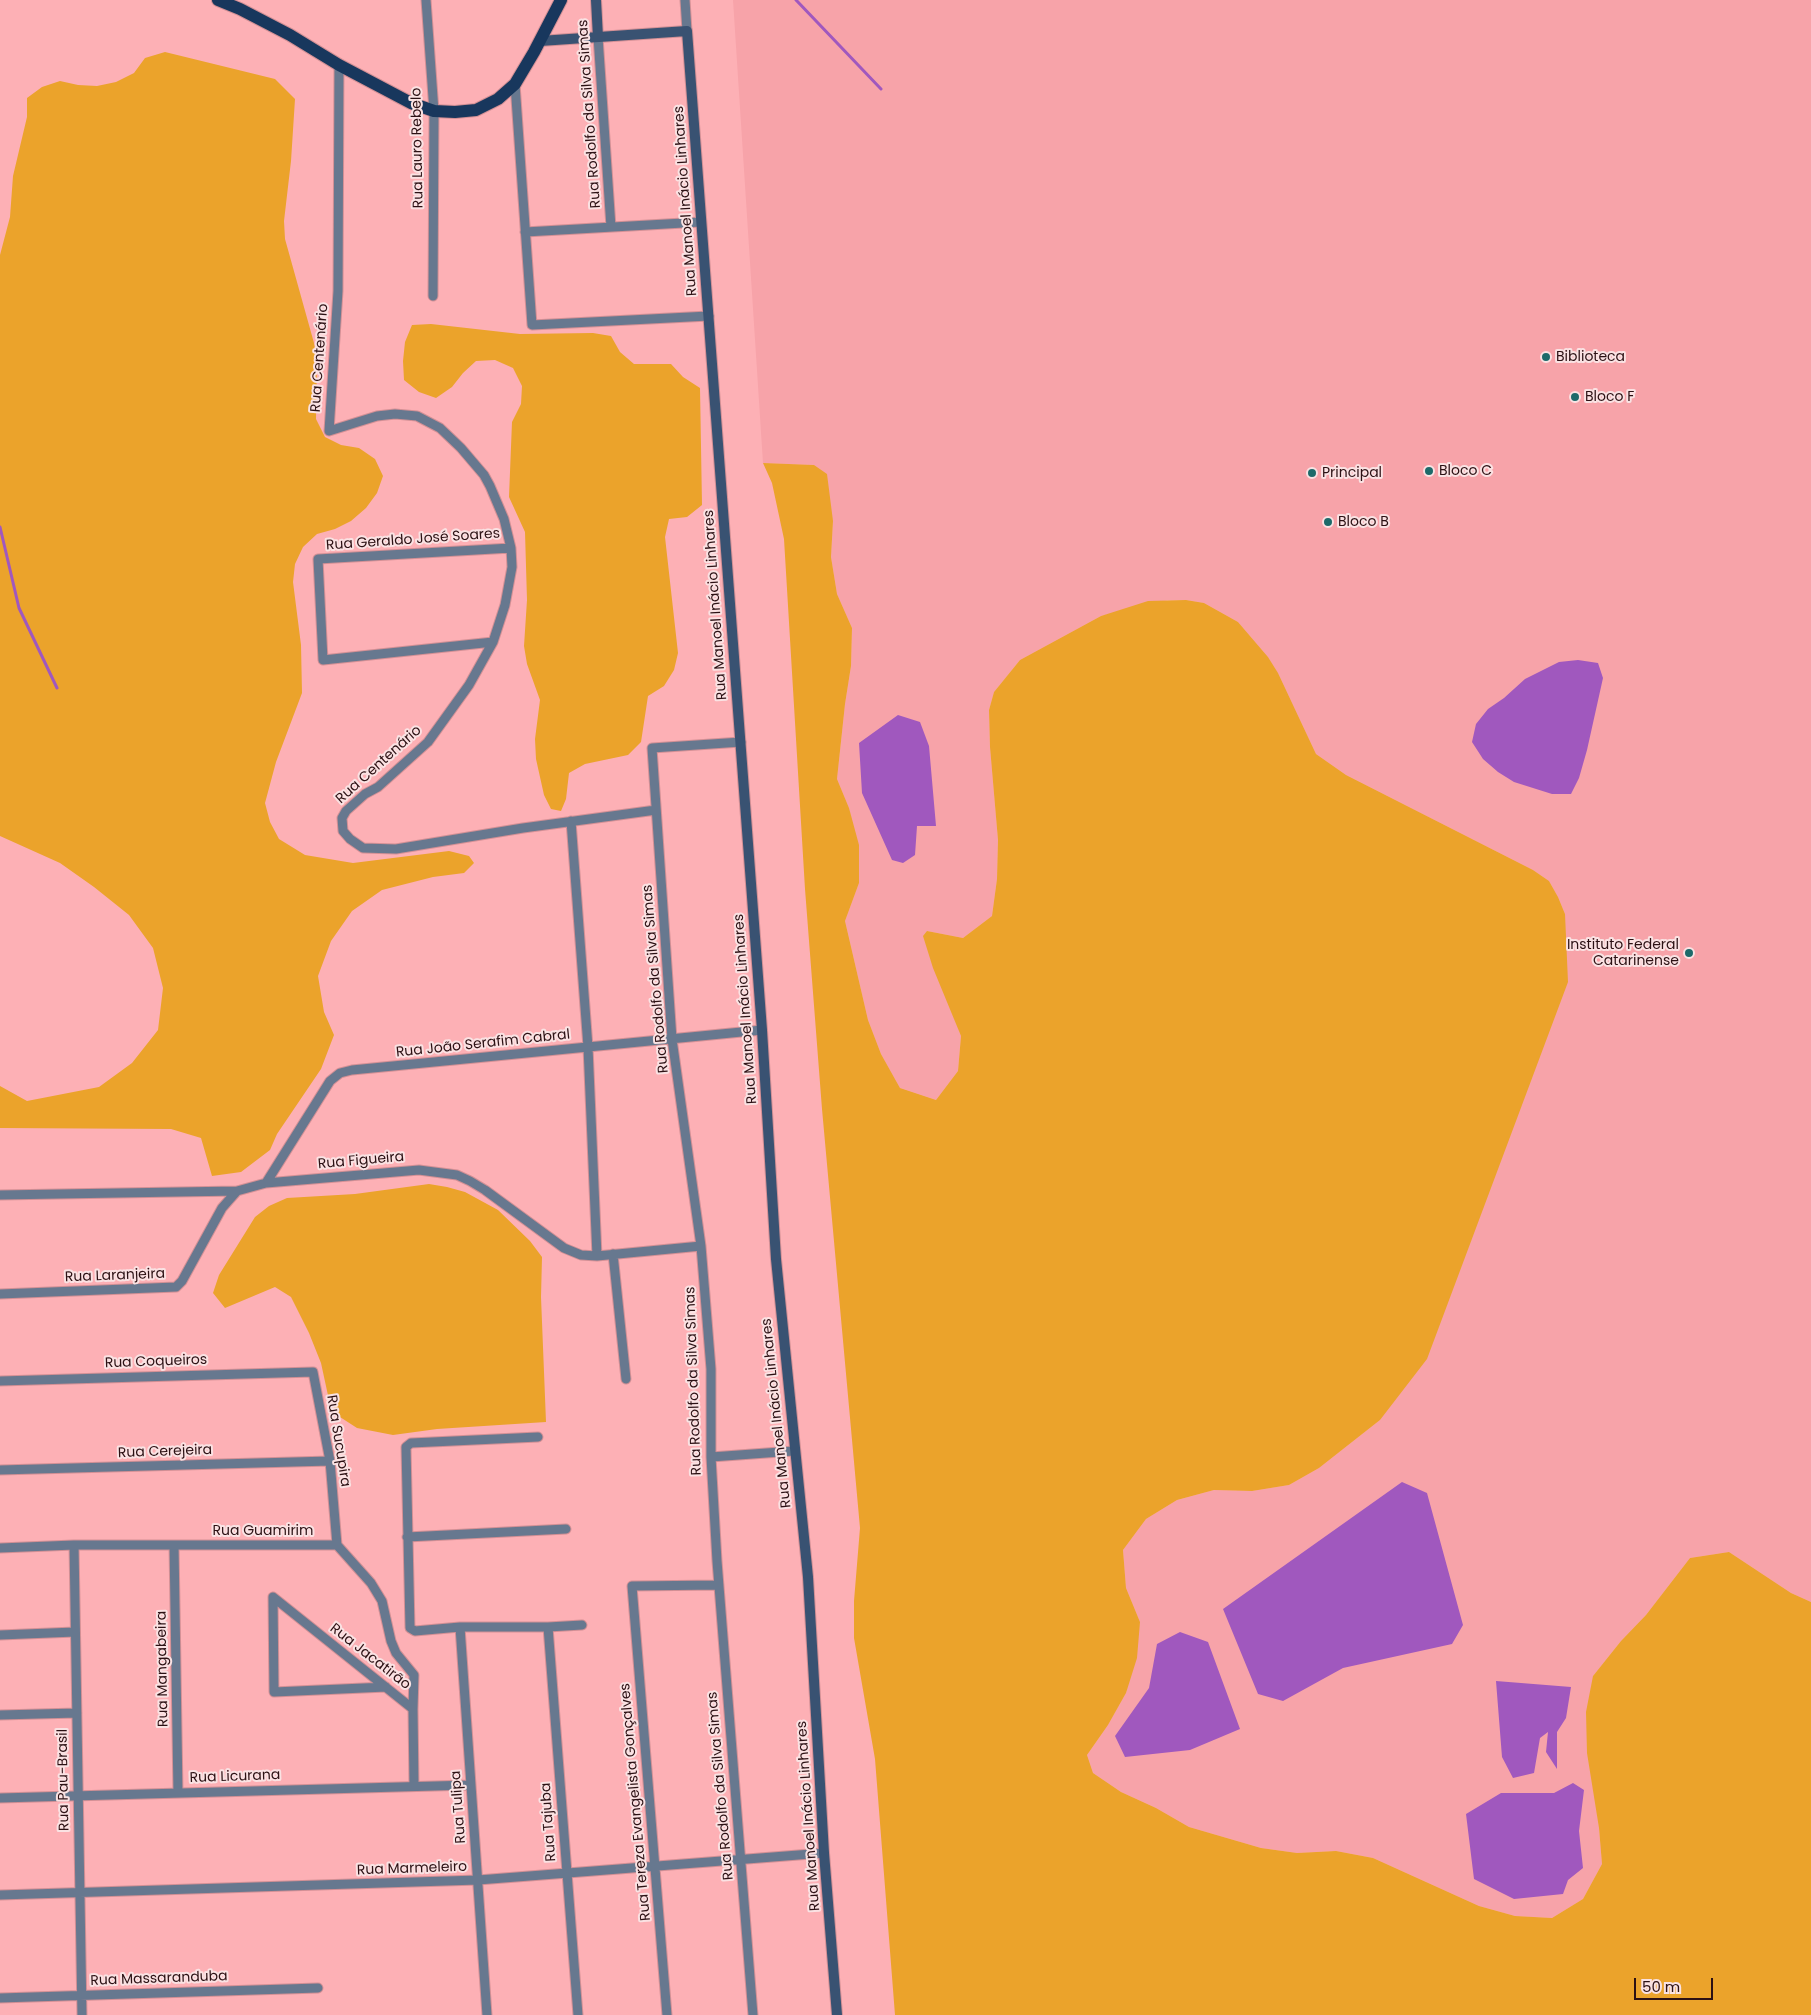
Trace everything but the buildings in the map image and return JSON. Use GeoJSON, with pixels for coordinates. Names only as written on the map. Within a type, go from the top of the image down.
{"type":"FeatureCollection","features":[{"type":"Feature","properties":{"kind":"main road"},"geometry":{"type":"LineString","coordinates":[[218,0],[240,9],[290,35],[402,99],[434,111],[455,112],[476,110],[498,99],[515,84],[561,0]]}},
{"type":"Feature","properties":{"kind":"main road","name":"Rua Rodolfo da Silva Simas"},"geometry":{"type":"LineString","coordinates":[[596,0],[598,37]]}},
{"type":"Feature","properties":{"kind":"main road"},"geometry":{"type":"LineString","coordinates":[[540,41],[687,31]]}},
{"type":"Feature","properties":{"kind":"main road","name":"Rua Manoel Inácio Linhares"},"geometry":{"type":"LineString","coordinates":[[687,31],[762,1030],[776,1259],[808,1577],[824,1853],[836,2015]]}},
{"type":"Feature","properties":{"kind":"street","name":"Rua Lauro Rebelo"},"geometry":{"type":"LineString","coordinates":[[426,0],[434,111],[433,296]]}},
{"type":"Feature","properties":{"kind":"street","name":"Rua Manoel Inácio Linhares"},"geometry":{"type":"LineString","coordinates":[[685,0],[687,31]]}},
{"type":"Feature","properties":{"kind":"street","name":"Rua Rodolfo da Silva Simas"},"geometry":{"type":"LineString","coordinates":[[598,37],[611,227]]}},
{"type":"Feature","properties":{"kind":"street","name":"Rua Centenário"},"geometry":{"type":"LineString","coordinates":[[339,64],[338,291],[329,431],[377,416],[395,414],[417,416],[440,428],[461,448],[484,475],[504,519],[511,548],[512,567],[510,586],[493,642],[469,685],[428,742],[378,787],[364,794],[346,811],[342,818],[342,826],[346,834],[363,848],[382,850],[428,845],[571,821]]}},
{"type":"Feature","properties":{"kind":"street"},"geometry":{"type":"LineString","coordinates":[[515,84],[532,325],[708,316]]}},
{"type":"Feature","properties":{"kind":"street"},"geometry":{"type":"LineString","coordinates":[[526,232],[701,222]]}},
{"type":"Feature","properties":{"kind":"street","name":"Rua Geraldo José Soares"},"geometry":{"type":"LineString","coordinates":[[493,642],[323,660],[318,560],[511,548]]}},
{"type":"Feature","properties":{"kind":"street","name":"Rua Rodolfo da Silva Simas"},"geometry":{"type":"LineString","coordinates":[[740,742],[652,748],[672,1039],[702,1246],[711,1369],[711,1457],[719,1584],[753,2015]]}},
{"type":"Feature","properties":{"kind":"street"},"geometry":{"type":"LineString","coordinates":[[597,1256],[588,1047],[571,821],[656,810]]}},
{"type":"Feature","properties":{"kind":"street","name":"Rua João Serafim Cabral"},"geometry":{"type":"LineString","coordinates":[[266,1183],[330,1081],[340,1073],[352,1070],[762,1030]]}},
{"type":"Feature","properties":{"kind":"street","name":"Rua Figueira"},"geometry":{"type":"LineString","coordinates":[[0,1195],[237,1191],[266,1183],[419,1170],[457,1175],[485,1190],[564,1248],[581,1255],[597,1256],[702,1246]]}},
{"type":"Feature","properties":{"kind":"street","name":"Rua Laranjeira"},"geometry":{"type":"LineString","coordinates":[[0,1294],[176,1287],[182,1281],[222,1208],[237,1191]]}},
{"type":"Feature","properties":{"kind":"street"},"geometry":{"type":"LineString","coordinates":[[614,1254],[626,1379]]}},
{"type":"Feature","properties":{"kind":"street","name":"Rua Coqueiros"},"geometry":{"type":"LineString","coordinates":[[0,1381],[313,1372]]}},
{"type":"Feature","properties":{"kind":"street","name":"Rua Sucupira"},"geometry":{"type":"LineString","coordinates":[[313,1372],[330,1461],[337,1546]]}},
{"type":"Feature","properties":{"kind":"street"},"geometry":{"type":"LineString","coordinates":[[538,1437],[408,1444],[406,1447],[410,1628],[415,1631],[460,1626],[548,1627],[582,1625]]}},
{"type":"Feature","properties":{"kind":"street"},"geometry":{"type":"LineString","coordinates":[[711,1457],[794,1451]]}},
{"type":"Feature","properties":{"kind":"street","name":"Rua Cerejeira"},"geometry":{"type":"LineString","coordinates":[[0,1470],[330,1461]]}},
{"type":"Feature","properties":{"kind":"street"},"geometry":{"type":"LineString","coordinates":[[408,1537],[566,1529]]}},
{"type":"Feature","properties":{"kind":"street","name":"Rua Guamirim"},"geometry":{"type":"LineString","coordinates":[[0,1548],[74,1545],[337,1546]]}},
{"type":"Feature","properties":{"kind":"street","name":"Rua Pau-Brasil"},"geometry":{"type":"LineString","coordinates":[[74,1545],[82,2015]]}},
{"type":"Feature","properties":{"kind":"street","name":"Rua Mangabeira"},"geometry":{"type":"LineString","coordinates":[[174,1545],[178,1793]]}},
{"type":"Feature","properties":{"kind":"street"},"geometry":{"type":"LineString","coordinates":[[337,1546],[370,1583],[382,1601],[394,1647],[414,1676],[413,1709]]}},
{"type":"Feature","properties":{"kind":"street","name":"Rua Tereza Evangelista Gonçalves"},"geometry":{"type":"LineString","coordinates":[[667,2015],[632,1586],[719,1584]]}},
{"type":"Feature","properties":{"kind":"street","name":"Rua Jacatirão"},"geometry":{"type":"LineString","coordinates":[[386,1688],[274,1692],[273,1598],[413,1709],[414,1786]]}},
{"type":"Feature","properties":{"kind":"street","name":"Rua Tulipa"},"geometry":{"type":"LineString","coordinates":[[460,1626],[487,2015]]}},
{"type":"Feature","properties":{"kind":"street","name":"Rua Tajuba"},"geometry":{"type":"LineString","coordinates":[[548,1627],[578,2015]]}},
{"type":"Feature","properties":{"kind":"street"},"geometry":{"type":"LineString","coordinates":[[0,1634],[75,1632]]}},
{"type":"Feature","properties":{"kind":"street"},"geometry":{"type":"LineString","coordinates":[[0,1715],[77,1712]]}},
{"type":"Feature","properties":{"kind":"street","name":"Rua Licurana"},"geometry":{"type":"LineString","coordinates":[[0,1798],[471,1785]]}},
{"type":"Feature","properties":{"kind":"street","name":"Rua Marmeleiro"},"geometry":{"type":"LineString","coordinates":[[0,1895],[478,1880],[824,1853]]}},
{"type":"Feature","properties":{"kind":"street","name":"Rua Massaranduba"},"geometry":{"type":"LineString","coordinates":[[0,1998],[318,1988]]}},
{"type":"Feature","properties":{"kind":"shaded area","name":"Instituto Federal Catarinense"},"geometry":{"type":"Polygon","coordinates":[[[733,0],[1811,0],[1811,1602],[1791,1593],[1729,1552],[1690,1558],[1646,1615],[1621,1641],[1593,1676],[1602,1864],[1583,1899],[1552,1918],[1515,1916],[1479,1906],[1373,1858],[1336,1851],[1297,1853],[1261,1848],[1189,1827],[1156,1808],[1121,1792],[1093,1773],[1087,1755],[1108,1725],[1126,1693],[1140,1622],[1126,1588],[1123,1550],[1146,1519],[1177,1500],[1214,1490],[1252,1491],[1289,1485],[1319,1468],[1380,1420],[1565,914],[1558,897],[1549,881],[1533,870],[1346,775],[1316,754],[1278,673],[1268,657],[1238,622],[1204,603],[1186,600],[1167,600],[1101,616],[1020,660],[994,692],[989,710],[990,747],[998,840],[997,879],[992,916],[963,938],[927,931],[948,1001],[961,1036],[958,1071],[936,1100],[900,1088],[881,1054],[868,1020],[845,921],[859,883],[849,808],[837,779],[851,666],[852,628],[837,594],[831,557],[833,521],[814,465],[763,463],[733,0]]]}},
{"type":"Feature","properties":{"kind":"shaded area"},"geometry":{"type":"Polygon","coordinates":[[[165,52],[275,79],[295,99],[291,161],[284,221],[285,239],[314,343],[317,361],[316,419],[325,437],[341,445],[359,448],[375,459],[383,476],[377,493],[366,508],[351,521],[335,529],[317,534],[303,547],[295,564],[293,582],[301,645],[302,693],[276,762],[265,803],[270,822],[279,839],[305,855],[353,863],[449,851],[469,856],[474,863],[464,873],[433,877],[382,890],[352,911],[331,941],[318,976],[324,1012],[334,1035],[321,1069],[277,1134],[270,1150],[241,1172],[212,1176],[201,1138],[171,1129],[0,1128],[0,1086],[27,1101],[99,1087],[132,1063],[158,1030],[163,988],[153,948],[129,915],[60,863],[0,836],[0,255],[10,217],[13,176],[27,117],[27,98],[42,87],[60,81],[78,85],[97,86],[116,82],[134,73],[145,58],[165,52]]]}},
{"type":"Feature","properties":{"kind":"shaded area"},"geometry":{"type":"Polygon","coordinates":[[[431,324],[520,334],[593,333],[611,336],[620,352],[634,364],[671,364],[683,377],[700,388],[702,505],[687,517],[669,519],[665,537],[678,653],[674,670],[664,686],[648,696],[641,742],[628,755],[585,764],[569,773],[566,799],[561,811],[551,809],[544,795],[536,759],[535,739],[540,700],[527,664],[524,646],[527,600],[525,532],[509,497],[512,422],[521,404],[522,386],[513,368],[495,360],[476,361],[452,387],[436,398],[419,392],[404,380],[405,342],[412,325],[431,324]]]}},
{"type":"Feature","properties":{"kind":"shaded area"},"geometry":{"type":"Polygon","coordinates":[[[763,463],[814,465],[827,474],[833,521],[831,557],[837,594],[852,628],[851,666],[837,779],[849,808],[859,845],[859,883],[845,921],[868,1020],[881,1054],[900,1088],[936,1100],[958,1071],[961,1036],[933,968],[923,936],[927,931],[963,938],[992,916],[997,879],[998,840],[990,747],[989,710],[994,692],[1020,660],[1101,616],[1148,601],[1186,600],[1204,603],[1238,622],[1268,657],[1278,673],[1316,754],[1346,775],[1533,870],[1549,881],[1565,914],[1568,982],[1427,1359],[1380,1420],[1319,1468],[1289,1485],[1252,1491],[1214,1490],[1177,1500],[1146,1519],[1123,1550],[1126,1588],[1140,1622],[1137,1658],[1126,1693],[1108,1725],[1087,1755],[1093,1773],[1121,1792],[1156,1808],[1189,1827],[1261,1848],[1297,1853],[1336,1851],[1373,1858],[1479,1906],[1515,1916],[1552,1918],[1583,1899],[1602,1864],[1599,1828],[1587,1753],[1586,1712],[1593,1676],[1621,1641],[1646,1615],[1690,1558],[1729,1552],[1791,1593],[1811,1602],[1811,2015],[895,2015],[875,1759],[854,1638],[854,1601],[860,1528],[822,1109],[805,889],[784,539],[772,483],[763,463]]]}},
{"type":"Feature","properties":{"kind":"shaded area"},"geometry":{"type":"Polygon","coordinates":[[[1578,660],[1598,663],[1603,678],[1587,750],[1579,778],[1571,794],[1552,794],[1514,782],[1498,772],[1483,759],[1472,742],[1476,724],[1488,709],[1504,698],[1525,679],[1559,662],[1578,660]]]}},
{"type":"Feature","properties":{"kind":"shaded area"},"geometry":{"type":"Polygon","coordinates":[[[898,715],[920,722],[929,746],[936,826],[917,826],[915,855],[903,863],[892,860],[862,793],[859,743],[898,715]]]}},
{"type":"Feature","properties":{"kind":"shaded area"},"geometry":{"type":"Polygon","coordinates":[[[429,1184],[465,1192],[498,1210],[530,1241],[542,1257],[541,1297],[546,1422],[437,1429],[393,1435],[357,1428],[340,1417],[329,1400],[321,1363],[291,1297],[275,1287],[225,1308],[213,1293],[219,1275],[255,1217],[269,1206],[287,1198],[355,1194],[429,1184]]]}},
{"type":"Feature","properties":{"kind":"shaded area"},"geometry":{"type":"Polygon","coordinates":[[[1402,1482],[1427,1493],[1463,1625],[1452,1644],[1343,1668],[1283,1701],[1258,1694],[1223,1609],[1402,1482]]]}},
{"type":"Feature","properties":{"kind":"shaded area"},"geometry":{"type":"Polygon","coordinates":[[[1180,1632],[1208,1642],[1240,1729],[1190,1750],[1125,1757],[1115,1736],[1149,1688],[1157,1644],[1180,1632]]]}},
{"type":"Feature","properties":{"kind":"shaded area"},"geometry":{"type":"Polygon","coordinates":[[[1496,1681],[1571,1687],[1566,1718],[1557,1732],[1557,1769],[1546,1752],[1548,1732],[1540,1738],[1534,1773],[1513,1778],[1502,1757],[1496,1681]]]}},
{"type":"Feature","properties":{"kind":"shaded area"},"geometry":{"type":"Polygon","coordinates":[[[1573,1783],[1584,1790],[1579,1831],[1583,1868],[1568,1880],[1563,1894],[1514,1899],[1474,1879],[1466,1814],[1501,1793],[1554,1793],[1573,1783]]]}},
{"type":"Feature","properties":{"kind":"waterway"},"geometry":{"type":"LineString","coordinates":[[796,0],[881,89]]}},
{"type":"Feature","properties":{"kind":"waterway"},"geometry":{"type":"LineString","coordinates":[[0,527],[19,608],[57,688]]}},
{"type":"Feature","properties":{"kind":"place","name":"Biblioteca"},"geometry":{"type":"Point","coordinates":[1546,357]}},
{"type":"Feature","properties":{"kind":"place","name":"Bloco F"},"geometry":{"type":"Point","coordinates":[1575,397]}},
{"type":"Feature","properties":{"kind":"place","name":"Bloco C"},"geometry":{"type":"Point","coordinates":[1429,471]}},
{"type":"Feature","properties":{"kind":"place","name":"Principal"},"geometry":{"type":"Point","coordinates":[1312,473]}},
{"type":"Feature","properties":{"kind":"place","name":"Bloco B"},"geometry":{"type":"Point","coordinates":[1328,522]}},
{"type":"Feature","properties":{"kind":"place","name":"Instituto Federal Catarinense"},"geometry":{"type":"Point","coordinates":[1689,953]}}]}
